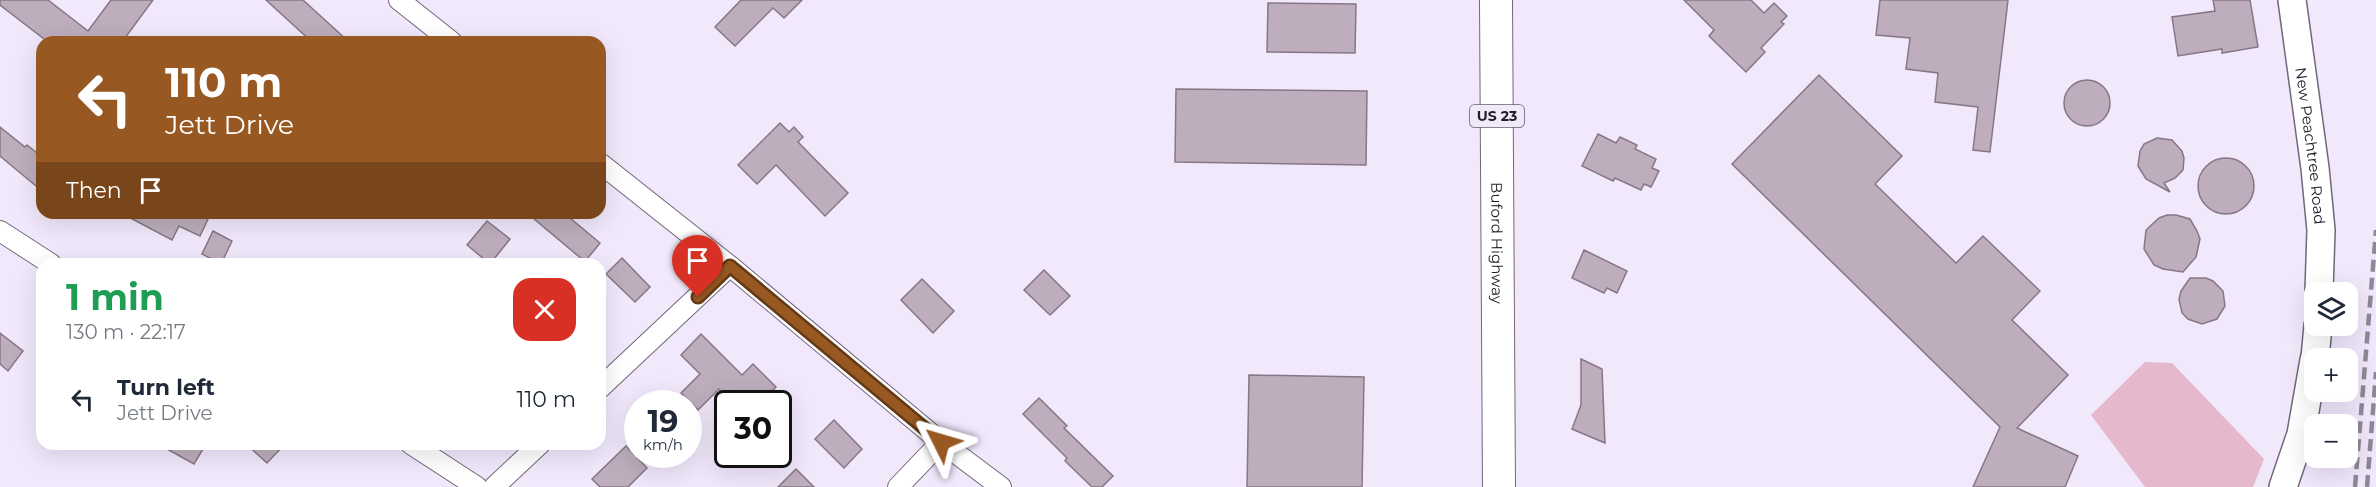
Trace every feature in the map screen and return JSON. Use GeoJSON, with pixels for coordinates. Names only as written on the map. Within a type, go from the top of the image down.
{"type":"FeatureCollection","features":[{"type":"Feature","properties":{"kind":"main road","name":"Buford Highway"},"geometry":{"type":"LineString","coordinates":[[1496,0],[1499,487]]}},
{"type":"Feature","properties":{"kind":"street"},"geometry":{"type":"LineString","coordinates":[[399,0],[444,36]]}},
{"type":"Feature","properties":{"kind":"street","name":"New Peachtree Road"},"geometry":{"type":"LineString","coordinates":[[2292,0],[2315,168],[2321,230],[2319,282]]}},
{"type":"Feature","properties":{"kind":"street"},"geometry":{"type":"LineString","coordinates":[[606,169],[730,266],[941,442],[1001,487]]}},
{"type":"Feature","properties":{"kind":"street"},"geometry":{"type":"LineString","coordinates":[[0,231],[42,258]]}},
{"type":"Feature","properties":{"kind":"street"},"geometry":{"type":"LineString","coordinates":[[606,382],[730,266]]}},
{"type":"Feature","properties":{"kind":"street"},"geometry":{"type":"LineString","coordinates":[[2283,487],[2301,434],[2307,402]]}},
{"type":"Feature","properties":{"kind":"street"},"geometry":{"type":"LineString","coordinates":[[897,487],[941,442]]}},
{"type":"Feature","properties":{"kind":"street"},"geometry":{"type":"LineString","coordinates":[[420,450],[477,487]]}},
{"type":"Feature","properties":{"kind":"street"},"geometry":{"type":"LineString","coordinates":[[494,487],[534,450]]}},
{"type":"Feature","properties":{"kind":"shaded area"},"geometry":{"type":"Polygon","coordinates":[[[2145,362],[2172,363],[2264,459],[2253,487],[2145,487],[2091,415],[2145,362]]]}},
{"type":"Feature","properties":{"kind":"building"},"geometry":{"type":"Polygon","coordinates":[[[0,0],[48,0],[88,31],[111,0],[153,0],[126,36],[40,36],[0,5],[0,0]]]}},
{"type":"Feature","properties":{"kind":"building"},"geometry":{"type":"Polygon","coordinates":[[[266,0],[303,0],[342,36],[305,36],[266,0]]]}},
{"type":"Feature","properties":{"kind":"building"},"geometry":{"type":"Polygon","coordinates":[[[741,0],[802,0],[784,18],[773,8],[735,46],[715,27],[741,0]]]}},
{"type":"Feature","properties":{"kind":"building"},"geometry":{"type":"Polygon","coordinates":[[[1684,0],[1751,0],[1764,13],[1774,3],[1787,16],[1781,22],[1784,24],[1761,48],[1765,52],[1746,72],[1709,36],[1714,30],[1684,0]]]}},
{"type":"Feature","properties":{"kind":"building"},"geometry":{"type":"Polygon","coordinates":[[[1880,0],[2008,0],[1990,152],[1973,150],[1978,107],[1935,102],[1938,73],[1906,69],[1910,38],[1876,35],[1880,0]]]}},
{"type":"Feature","properties":{"kind":"building"},"geometry":{"type":"Polygon","coordinates":[[[2213,0],[2250,0],[2258,47],[2222,53],[2222,49],[2178,56],[2172,17],[2215,11],[2213,0]]]}},
{"type":"Feature","properties":{"kind":"building"},"geometry":{"type":"Polygon","coordinates":[[[1268,3],[1356,4],[1355,53],[1267,52],[1268,3]]]}},
{"type":"Feature","properties":{"kind":"building"},"geometry":{"type":"Polygon","coordinates":[[[1819,75],[1902,156],[1875,184],[1956,263],[1983,236],[2040,291],[2012,320],[2068,375],[2017,428],[2078,456],[2065,487],[1973,487],[2000,427],[1732,164],[1819,75]]]}},
{"type":"Feature","properties":{"kind":"building"},"geometry":{"type":"Polygon","coordinates":[[[2087,80],[2103,87],[2110,103],[2103,119],[2087,126],[2071,119],[2064,103],[2071,87],[2087,80]]]}},
{"type":"Feature","properties":{"kind":"building"},"geometry":{"type":"Polygon","coordinates":[[[1176,89],[1367,91],[1366,165],[1175,162],[1176,89]]]}},
{"type":"Feature","properties":{"kind":"building"},"geometry":{"type":"Polygon","coordinates":[[[780,123],[789,132],[794,127],[803,137],[798,142],[848,193],[825,216],[776,165],[757,184],[738,165],[780,123]]]}},
{"type":"Feature","properties":{"kind":"building"},"geometry":{"type":"Polygon","coordinates":[[[0,127],[25,147],[27,145],[36,152],[36,186],[0,156],[0,127]]]}},
{"type":"Feature","properties":{"kind":"building"},"geometry":{"type":"Polygon","coordinates":[[[1598,134],[1616,143],[1620,137],[1637,145],[1635,149],[1656,159],[1652,168],[1659,171],[1651,187],[1644,184],[1641,190],[1615,178],[1613,181],[1582,166],[1598,134]]]}},
{"type":"Feature","properties":{"kind":"building"},"geometry":{"type":"Polygon","coordinates":[[[2157,138],[2172,140],[2182,151],[2184,158],[2183,170],[2175,178],[2164,183],[2170,192],[2146,179],[2138,166],[2140,151],[2144,144],[2157,138]]]}},
{"type":"Feature","properties":{"kind":"building"},"geometry":{"type":"Polygon","coordinates":[[[2226,158],[2237,160],[2246,166],[2252,175],[2254,186],[2252,197],[2246,206],[2237,212],[2226,214],[2215,212],[2206,206],[2200,197],[2198,186],[2200,175],[2206,166],[2215,160],[2226,158]]]}},
{"type":"Feature","properties":{"kind":"building"},"geometry":{"type":"Polygon","coordinates":[[[2167,215],[2190,219],[2200,239],[2196,257],[2183,272],[2154,265],[2144,249],[2146,230],[2159,218],[2167,215]]]}},
{"type":"Feature","properties":{"kind":"building"},"geometry":{"type":"Polygon","coordinates":[[[132,219],[208,219],[200,236],[179,226],[172,240],[132,219]]]}},
{"type":"Feature","properties":{"kind":"building"},"geometry":{"type":"Polygon","coordinates":[[[534,219],[571,219],[600,243],[588,258],[581,258],[534,219]]]}},
{"type":"Feature","properties":{"kind":"building"},"geometry":{"type":"Polygon","coordinates":[[[487,221],[510,239],[495,258],[483,258],[467,245],[487,221]]]}},
{"type":"Feature","properties":{"kind":"building"},"geometry":{"type":"Polygon","coordinates":[[[213,231],[232,241],[224,258],[210,258],[202,254],[213,231]]]}},
{"type":"Feature","properties":{"kind":"building"},"geometry":{"type":"Polygon","coordinates":[[[1584,250],[1627,271],[1617,293],[1607,288],[1604,293],[1572,278],[1584,250]]]}},
{"type":"Feature","properties":{"kind":"building"},"geometry":{"type":"Polygon","coordinates":[[[622,258],[650,287],[635,302],[606,274],[622,258]]]}},
{"type":"Feature","properties":{"kind":"building"},"geometry":{"type":"Polygon","coordinates":[[[1044,270],[1070,296],[1050,315],[1024,290],[1044,270]]]}},
{"type":"Feature","properties":{"kind":"building"},"geometry":{"type":"Polygon","coordinates":[[[2190,278],[2206,278],[2213,281],[2223,291],[2225,306],[2217,319],[2202,324],[2188,319],[2182,313],[2179,299],[2181,291],[2190,278]]]}},
{"type":"Feature","properties":{"kind":"building"},"geometry":{"type":"Polygon","coordinates":[[[922,279],[954,311],[933,333],[901,300],[922,279]]]}},
{"type":"Feature","properties":{"kind":"building"},"geometry":{"type":"Polygon","coordinates":[[[0,333],[23,351],[8,371],[0,364],[0,333]]]}},
{"type":"Feature","properties":{"kind":"building"},"geometry":{"type":"Polygon","coordinates":[[[701,334],[742,375],[753,364],[776,387],[773,390],[714,390],[714,394],[702,406],[702,390],[684,390],[700,374],[681,355],[701,334]]]}},
{"type":"Feature","properties":{"kind":"building"},"geometry":{"type":"Polygon","coordinates":[[[1581,359],[1602,369],[1605,443],[1572,429],[1581,405],[1581,359]]]}},
{"type":"Feature","properties":{"kind":"building"},"geometry":{"type":"Polygon","coordinates":[[[1249,375],[1364,377],[1362,487],[1247,487],[1249,375]]]}},
{"type":"Feature","properties":{"kind":"building"},"geometry":{"type":"Polygon","coordinates":[[[1039,398],[1067,426],[1064,428],[1113,476],[1102,487],[1092,487],[1023,414],[1039,398]]]}},
{"type":"Feature","properties":{"kind":"building"},"geometry":{"type":"Polygon","coordinates":[[[834,420],[862,449],[844,468],[815,439],[834,420]]]}},
{"type":"Feature","properties":{"kind":"building"},"geometry":{"type":"Polygon","coordinates":[[[624,448],[624,468],[647,468],[628,487],[600,487],[592,479],[624,448]]]}},
{"type":"Feature","properties":{"kind":"building"},"geometry":{"type":"Polygon","coordinates":[[[169,450],[202,450],[194,464],[169,450]]]}},
{"type":"Feature","properties":{"kind":"building"},"geometry":{"type":"Polygon","coordinates":[[[253,450],[279,450],[267,463],[253,450]]]}},
{"type":"Feature","properties":{"kind":"building"},"geometry":{"type":"Polygon","coordinates":[[[796,469],[814,487],[778,487],[796,469]]]}},
{"type":"Feature","properties":{"kind":"railway"},"geometry":{"type":"LineString","coordinates":[[2355,487],[2376,230]]}},
{"type":"Feature","properties":{"kind":"railway"},"geometry":{"type":"LineString","coordinates":[[2367,487],[2376,372]]}},
{"type":"Feature","properties":{"kind":"route"},"geometry":{"type":"LineString","coordinates":[[698,297],[730,266],[941,442]]}}]}
